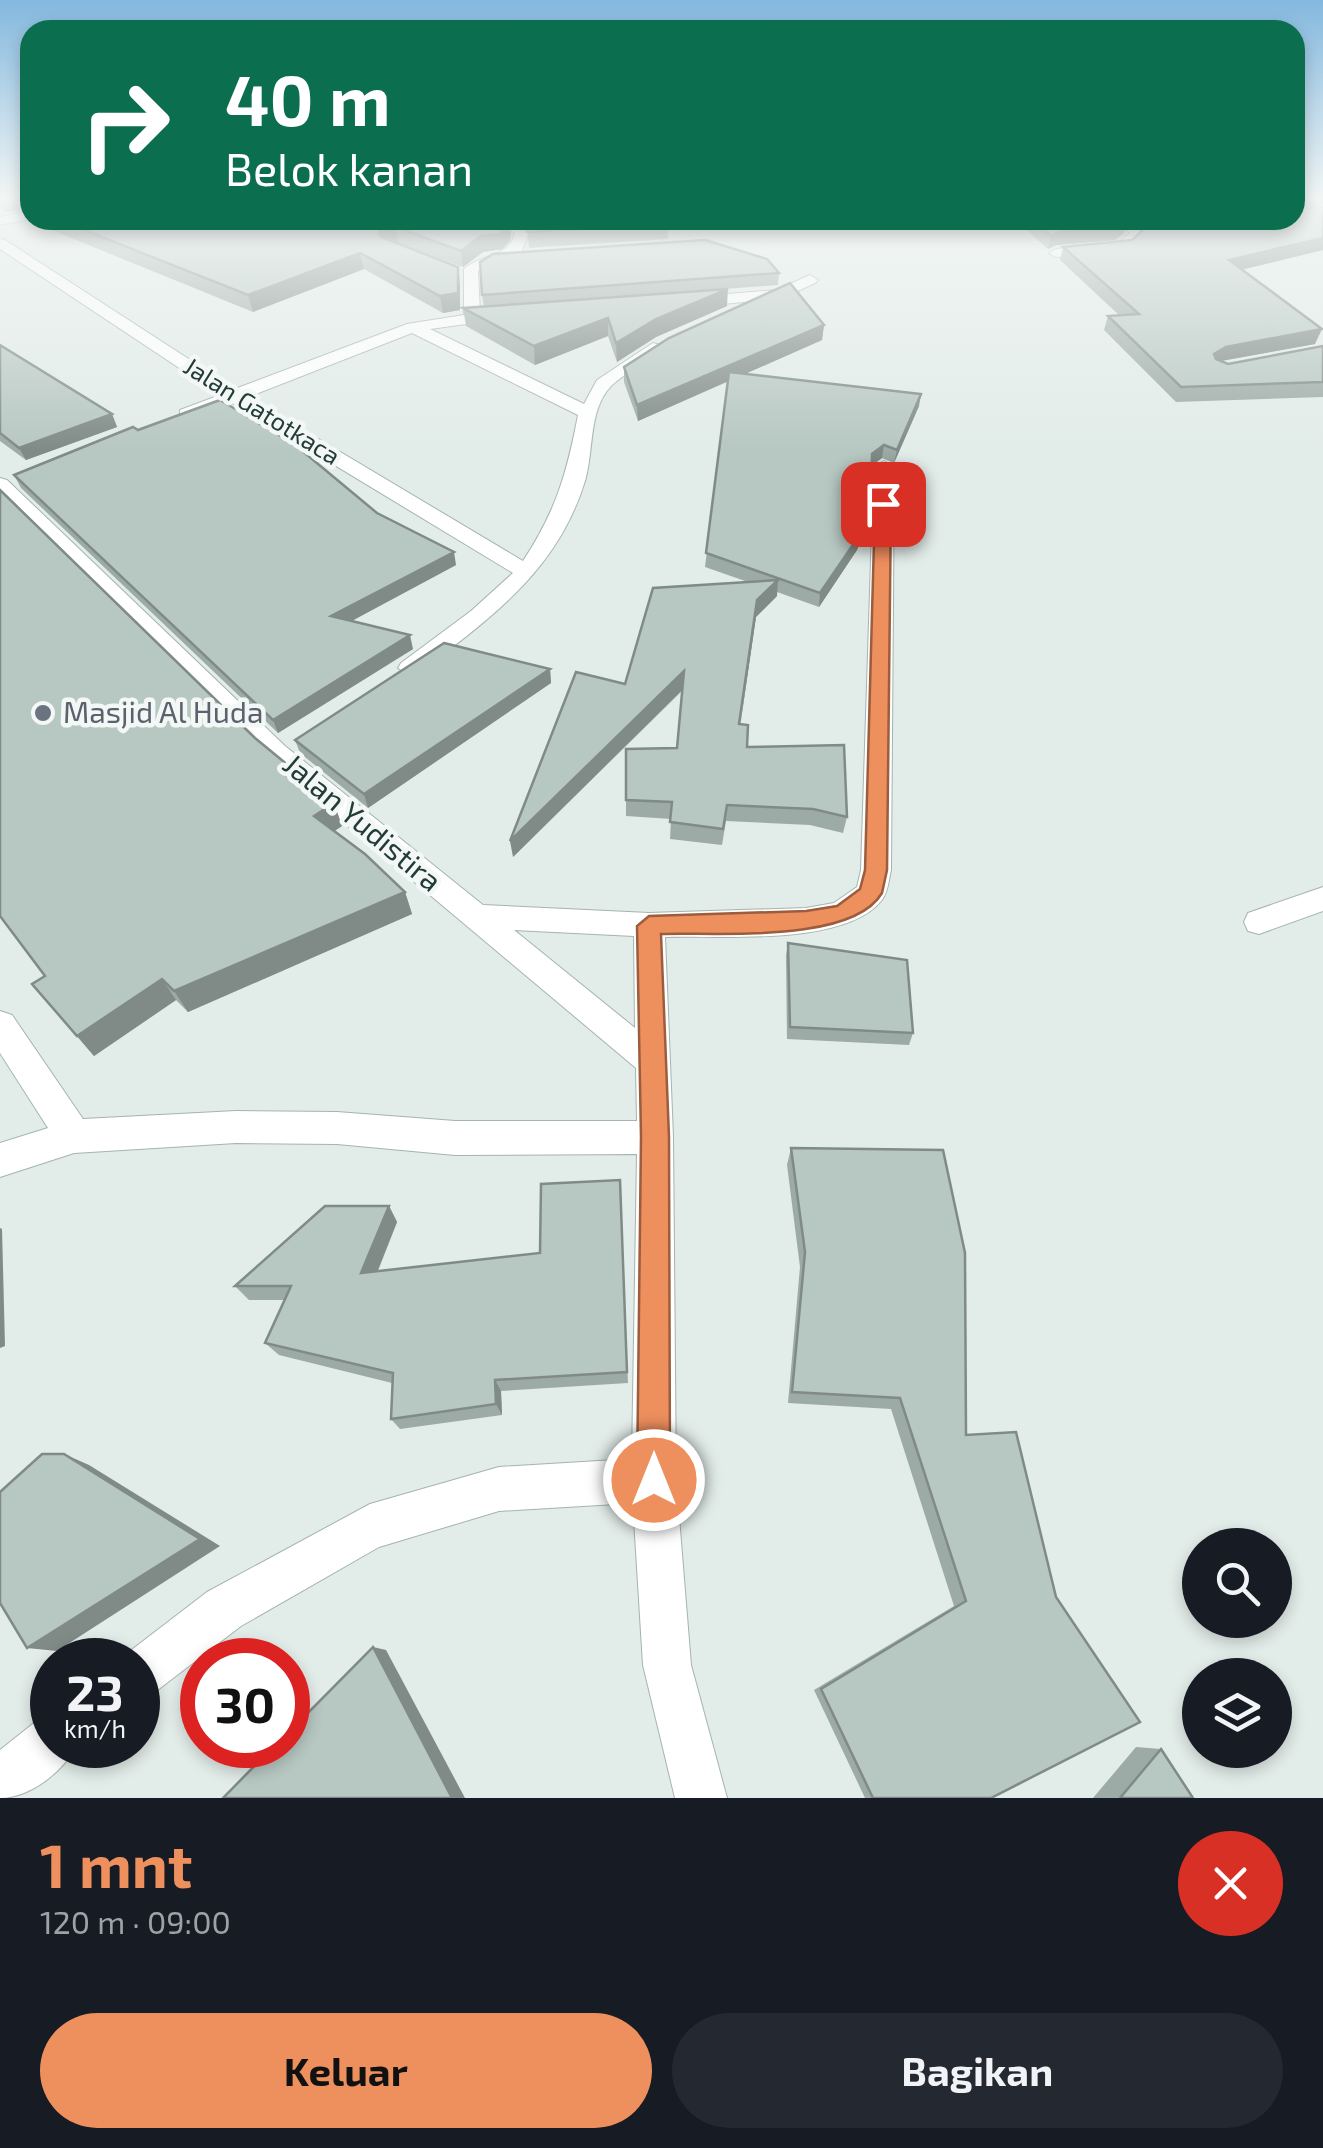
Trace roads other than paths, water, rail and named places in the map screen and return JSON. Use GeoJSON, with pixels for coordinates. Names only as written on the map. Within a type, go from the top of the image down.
{"type":"FeatureCollection","features":[{"type":"Feature","properties":{"kind":"street","name":"Jalan Gatotkaca"},"geometry":{"type":"LineString","coordinates":[[62,282],[234,396],[527,572]]}},
{"type":"Feature","properties":{"kind":"street"},"geometry":{"type":"LineString","coordinates":[[464,282],[472,316]]}},
{"type":"Feature","properties":{"kind":"street"},"geometry":{"type":"LineString","coordinates":[[722,320],[806,282]]}},
{"type":"Feature","properties":{"kind":"street"},"geometry":{"type":"LineString","coordinates":[[664,304],[779,294]]}},
{"type":"Feature","properties":{"kind":"street"},"geometry":{"type":"LineString","coordinates":[[162,422],[413,327],[472,316],[530,313]]}},
{"type":"Feature","properties":{"kind":"street"},"geometry":{"type":"LineString","coordinates":[[413,327],[588,413]]}},
{"type":"Feature","properties":{"kind":"street"},"geometry":{"type":"LineString","coordinates":[[390,682],[479,616],[527,572],[558,523],[576,478],[588,413],[603,384],[677,339]]}},
{"type":"Feature","properties":{"kind":"street"},"geometry":{"type":"LineString","coordinates":[[473,916],[649,926],[806,920],[842,914],[871,893],[876,870],[884,467]]}},
{"type":"Feature","properties":{"kind":"street","name":"Jalan Yudistira"},"geometry":{"type":"LineString","coordinates":[[6,479],[284,747],[473,916],[653,1062]]}},
{"type":"Feature","properties":{"kind":"street"},"geometry":{"type":"LineString","coordinates":[[1259,922],[1323,899]]}},
{"type":"Feature","properties":{"kind":"street"},"geometry":{"type":"LineString","coordinates":[[649,926],[655,1137],[654,1480],[667,1666],[701,1798]]}},
{"type":"Feature","properties":{"kind":"street"},"geometry":{"type":"LineString","coordinates":[[0,1025],[74,1136]]}},
{"type":"Feature","properties":{"kind":"street"},"geometry":{"type":"LineString","coordinates":[[0,1160],[74,1136],[253,1127],[337,1128],[455,1138],[655,1137]]}},
{"type":"Feature","properties":{"kind":"street"},"geometry":{"type":"LineString","coordinates":[[160,1658],[224,1609],[370,1527],[500,1489],[654,1480]]}},
{"type":"Feature","properties":{"kind":"street"},"geometry":{"type":"LineString","coordinates":[[0,1782],[30,1758]]}},
{"type":"Feature","properties":{"kind":"place","name":"Masjid Al Huda"},"geometry":{"type":"Point","coordinates":[43,713]}}]}
